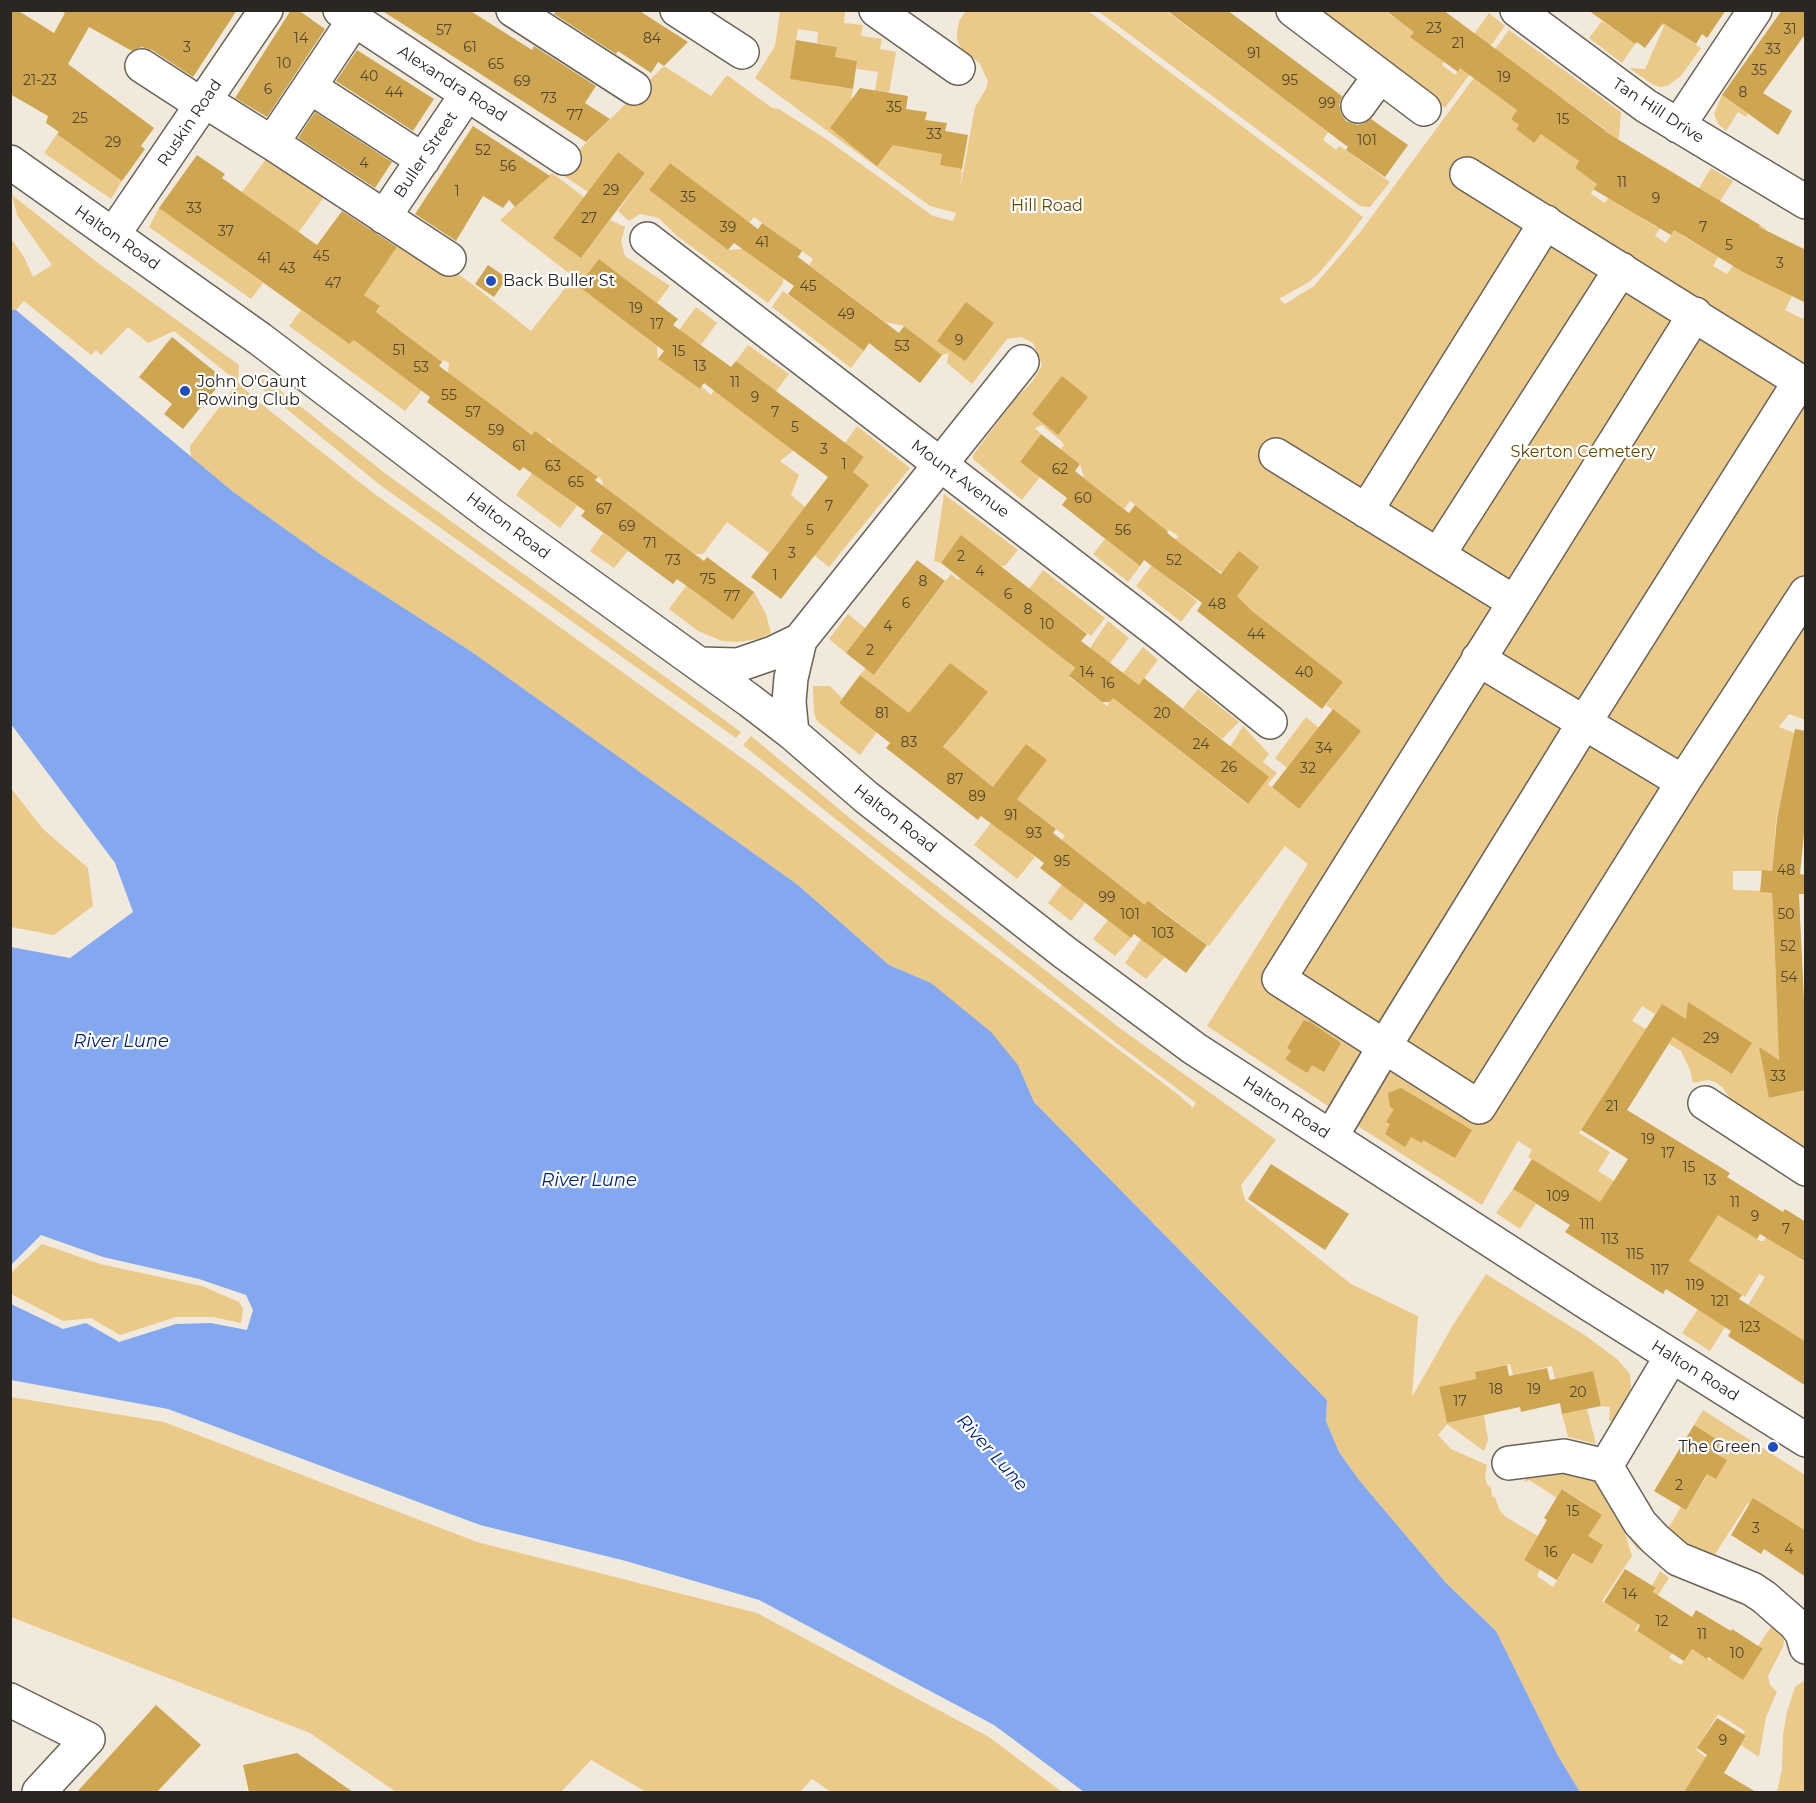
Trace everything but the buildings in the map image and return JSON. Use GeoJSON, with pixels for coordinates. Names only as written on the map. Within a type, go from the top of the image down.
{"type":"FeatureCollection","features":[{"type":"Feature","properties":{"kind":"street","name":"Ruskin Road"},"geometry":{"type":"LineString","coordinates":[[113,235],[266,10]]}},
{"type":"Feature","properties":{"kind":"street"},"geometry":{"type":"LineString","coordinates":[[513,10],[634,88]]}},
{"type":"Feature","properties":{"kind":"street"},"geometry":{"type":"LineString","coordinates":[[677,10],[742,52]]}},
{"type":"Feature","properties":{"kind":"street"},"geometry":{"type":"LineString","coordinates":[[876,10],[958,68]]}},
{"type":"Feature","properties":{"kind":"street"},"geometry":{"type":"LineString","coordinates":[[1293,10],[1424,109]]}},
{"type":"Feature","properties":{"kind":"street","name":"Tan Hill Drive"},"geometry":{"type":"LineString","coordinates":[[1517,10],[1614,83],[1678,126],[1806,202]]}},
{"type":"Feature","properties":{"kind":"street"},"geometry":{"type":"LineString","coordinates":[[1678,126],[1755,10]]}},
{"type":"Feature","properties":{"kind":"street"},"geometry":{"type":"LineString","coordinates":[[272,143],[310,87],[347,15]]}},
{"type":"Feature","properties":{"kind":"street","name":"Alexandra Road"},"geometry":{"type":"LineString","coordinates":[[347,15],[564,158]]}},
{"type":"Feature","properties":{"kind":"street"},"geometry":{"type":"LineString","coordinates":[[141,66],[272,143],[449,259]]}},
{"type":"Feature","properties":{"kind":"street"},"geometry":{"type":"LineString","coordinates":[[1358,106],[1380,76]]}},
{"type":"Feature","properties":{"kind":"street"},"geometry":{"type":"LineString","coordinates":[[310,87],[423,160]]}},
{"type":"Feature","properties":{"kind":"street","name":"Buller Street"},"geometry":{"type":"LineString","coordinates":[[384,217],[467,94]]}},
{"type":"Feature","properties":{"kind":"street","name":"Halton Road"},"geometry":{"type":"LineString","coordinates":[[10,162],[260,339],[493,516],[792,733],[866,796],[1195,1049],[1671,1356],[1806,1440]]}},
{"type":"Feature","properties":{"kind":"street"},"geometry":{"type":"LineString","coordinates":[[1331,1137],[1584,723],[1803,383],[1467,174]]}},
{"type":"Feature","properties":{"kind":"street"},"geometry":{"type":"LineString","coordinates":[[1366,511],[1546,222]]}},
{"type":"Feature","properties":{"kind":"street","name":"Mount Avenue"},"geometry":{"type":"LineString","coordinates":[[647,239],[1161,634],[1270,722]]}},
{"type":"Feature","properties":{"kind":"street"},"geometry":{"type":"LineString","coordinates":[[1438,555],[1621,269]]}},
{"type":"Feature","properties":{"kind":"street"},"geometry":{"type":"LineString","coordinates":[[1695,314],[1279,979],[1479,1107],[1683,782],[1806,593]]}},
{"type":"Feature","properties":{"kind":"street"},"geometry":{"type":"LineString","coordinates":[[792,733],[789,702],[791,678],[800,640],[939,463],[1022,362]]}},
{"type":"Feature","properties":{"kind":"street"},"geometry":{"type":"LineString","coordinates":[[1276,455],[1514,602]]}},
{"type":"Feature","properties":{"kind":"street"},"geometry":{"type":"LineString","coordinates":[[699,664],[738,665],[773,653],[800,640]]}},
{"type":"Feature","properties":{"kind":"street"},"geometry":{"type":"LineString","coordinates":[[1478,659],[1683,782]]}},
{"type":"Feature","properties":{"kind":"street"},"geometry":{"type":"LineString","coordinates":[[1705,1103],[1806,1168]]}},
{"type":"Feature","properties":{"kind":"street"},"geometry":{"type":"LineString","coordinates":[[1606,1466],[1671,1356]]}},
{"type":"Feature","properties":{"kind":"street"},"geometry":{"type":"LineString","coordinates":[[1509,1463],[1564,1456],[1606,1466],[1640,1523],[1659,1542],[1678,1559],[1752,1589],[1764,1597],[1795,1624],[1802,1633],[1806,1647]]}},
{"type":"Feature","properties":{"kind":"street"},"geometry":{"type":"LineString","coordinates":[[10,1700],[88,1739],[39,1792]]}},
{"type":"Feature","properties":{"kind":"green space"},"geometry":{"type":"Polygon","coordinates":[[[835,10],[845,12],[844,23],[863,25],[861,36],[882,39],[880,49],[896,52],[889,93],[875,91],[878,72],[856,69],[857,61],[835,57],[837,47],[817,43],[818,32],[798,29],[793,59],[831,86],[853,89],[851,100],[877,105],[942,154],[940,165],[962,169],[960,189],[975,107],[988,81],[980,64],[961,48],[957,40],[959,21],[966,11],[1087,10],[1363,217],[1319,273],[1309,282],[1279,299],[1285,304],[1314,286],[1361,231],[1509,30],[1621,112],[1619,137],[1591,194],[1605,203],[1612,192],[1645,212],[1641,218],[1658,228],[1670,209],[1672,210],[1655,236],[1666,243],[1711,168],[1733,181],[1720,201],[1690,220],[1681,235],[1718,257],[1713,266],[1727,274],[1760,225],[1766,229],[1743,271],[1792,296],[1785,310],[1803,319],[1805,313],[1805,720],[1789,714],[1779,727],[1805,737],[1792,747],[1776,821],[1772,871],[1733,871],[1733,890],[1772,891],[1778,1027],[1787,1057],[1762,1063],[1770,1098],[1805,1090],[1805,1147],[1734,1104],[1722,1087],[1715,1082],[1708,1080],[1693,1083],[1681,1051],[1669,1044],[1684,1019],[1662,1004],[1655,1014],[1642,1006],[1633,1019],[1632,1021],[1646,1029],[1579,1133],[1610,1152],[1598,1171],[1630,1191],[1715,1213],[1760,1241],[1764,1241],[1766,1237],[1805,1262],[1805,1342],[1748,1305],[1765,1277],[1759,1274],[1745,1297],[1689,1261],[1703,1238],[1676,1221],[1611,1219],[1584,1192],[1528,1157],[1532,1150],[1518,1141],[1482,1205],[1207,1026],[1308,864],[1285,846],[1209,946],[1156,906],[1152,911],[1062,840],[1065,836],[1010,793],[1000,792],[943,748],[954,734],[943,725],[911,715],[860,675],[866,668],[875,674],[951,574],[958,580],[960,578],[1066,661],[1075,669],[1069,677],[1107,706],[1113,698],[1247,804],[1268,777],[1230,747],[1243,726],[1269,754],[1263,762],[1277,773],[1268,784],[1299,809],[1360,731],[1326,705],[1343,682],[1217,584],[1225,574],[1175,539],[1179,537],[1174,533],[1169,530],[1161,538],[1144,525],[1150,517],[1130,501],[1124,509],[1084,478],[1080,464],[1061,449],[1064,445],[1062,442],[1042,425],[1035,428],[1041,434],[1020,462],[1040,477],[1022,500],[973,459],[973,455],[1016,398],[1032,382],[1042,365],[1033,343],[1021,337],[1007,339],[972,384],[947,363],[949,353],[942,355],[904,326],[885,322],[809,265],[813,259],[809,256],[754,217],[749,223],[670,163],[649,190],[728,250],[743,249],[783,278],[783,283],[768,303],[677,236],[659,218],[640,214],[629,221],[618,211],[645,173],[618,152],[588,192],[555,170],[578,151],[664,66],[711,96],[727,75],[772,108],[779,109],[826,139],[933,216],[953,221],[956,213],[930,206],[755,78],[775,46],[780,11],[835,10]],[[1562,98],[1517,110],[1511,119],[1519,125],[1516,129],[1534,143],[1541,133],[1579,161],[1575,168],[1585,175],[1582,161],[1605,129],[1562,98]],[[1752,1043],[1691,1048],[1732,1074],[1752,1043]]]}},
{"type":"Feature","properties":{"kind":"green space"},"geometry":{"type":"Polygon","coordinates":[[[1098,11],[1166,11],[1328,132],[1323,140],[1336,150],[1339,146],[1346,150],[1390,182],[1370,207],[1360,206],[1098,11]]]}},
{"type":"Feature","properties":{"kind":"green space"},"geometry":{"type":"Polygon","coordinates":[[[1318,11],[1385,11],[1402,23],[1411,11],[1430,11],[1411,37],[1447,57],[1442,65],[1455,75],[1462,66],[1474,34],[1489,13],[1505,26],[1445,108],[1318,11]]]}},
{"type":"Feature","properties":{"kind":"green space"},"geometry":{"type":"Polygon","coordinates":[[[1643,11],[1676,11],[1674,30],[1701,48],[1681,76],[1667,86],[1660,87],[1652,84],[1629,68],[1645,69],[1664,26],[1643,11]]]}},
{"type":"Feature","properties":{"kind":"green space"},"geometry":{"type":"Polygon","coordinates":[[[1602,21],[1635,44],[1622,63],[1589,38],[1602,21]]]}},
{"type":"Feature","properties":{"kind":"green space"},"geometry":{"type":"Polygon","coordinates":[[[1722,95],[1748,114],[1746,117],[1738,112],[1726,131],[1718,124],[1714,114],[1722,95]]]}},
{"type":"Feature","properties":{"kind":"green space"},"geometry":{"type":"Polygon","coordinates":[[[57,134],[122,181],[111,199],[44,153],[57,134]]]}},
{"type":"Feature","properties":{"kind":"green space"},"geometry":{"type":"Polygon","coordinates":[[[271,152],[329,190],[286,250],[292,228],[242,192],[271,152]]]}},
{"type":"Feature","properties":{"kind":"green space"},"geometry":{"type":"Polygon","coordinates":[[[552,173],[584,197],[553,238],[581,258],[610,220],[625,227],[621,241],[625,256],[670,286],[657,303],[599,259],[578,286],[657,346],[658,359],[700,389],[702,387],[711,395],[714,390],[794,450],[780,461],[799,475],[791,495],[805,507],[769,553],[727,522],[703,554],[695,554],[603,486],[602,480],[553,444],[549,438],[541,441],[448,373],[449,363],[444,360],[442,362],[398,328],[422,390],[405,411],[289,326],[301,310],[349,344],[361,333],[380,307],[364,295],[377,276],[363,266],[374,249],[389,259],[403,238],[468,281],[531,331],[574,277],[500,220],[552,173]]]}},
{"type":"Feature","properties":{"kind":"green space"},"geometry":{"type":"Polygon","coordinates":[[[12,195],[102,266],[239,365],[238,382],[174,331],[148,343],[128,327],[101,355],[96,350],[91,355],[24,301],[16,310],[11,310],[10,237],[24,257],[33,277],[52,265],[17,215],[12,195]]]}},
{"type":"Feature","properties":{"kind":"green space"},"geometry":{"type":"Polygon","coordinates":[[[159,208],[263,283],[251,299],[149,227],[159,208]]]}},
{"type":"Feature","properties":{"kind":"green space"},"geometry":{"type":"Polygon","coordinates":[[[783,291],[864,351],[851,368],[772,307],[783,291]]]}},
{"type":"Feature","properties":{"kind":"green space"},"geometry":{"type":"Polygon","coordinates":[[[696,307],[717,323],[701,345],[679,330],[696,307]]]}},
{"type":"Feature","properties":{"kind":"green space"},"geometry":{"type":"Polygon","coordinates":[[[748,345],[789,374],[776,391],[736,361],[748,345]]]}},
{"type":"Feature","properties":{"kind":"green space"},"geometry":{"type":"Polygon","coordinates":[[[262,376],[386,474],[741,732],[736,738],[380,485],[256,384],[262,376]]]}},
{"type":"Feature","properties":{"kind":"green space"},"geometry":{"type":"Polygon","coordinates":[[[238,382],[255,399],[372,492],[757,769],[941,915],[1180,1096],[1192,1107],[1191,1110],[1196,1103],[1111,1039],[743,745],[751,736],[857,824],[1121,1029],[1276,1140],[1241,1185],[1245,1200],[1351,1284],[1418,1316],[1412,1397],[1453,1325],[1486,1274],[1586,1336],[1617,1359],[1630,1374],[1631,1388],[1613,1423],[1609,1420],[1610,1407],[1601,1406],[1593,1371],[1555,1379],[1552,1366],[1513,1375],[1510,1364],[1475,1372],[1476,1379],[1439,1388],[1447,1423],[1484,1415],[1488,1440],[1484,1451],[1447,1424],[1438,1435],[1451,1449],[1487,1465],[1485,1477],[1500,1511],[1538,1536],[1524,1560],[1540,1569],[1537,1576],[1553,1587],[1579,1544],[1592,1508],[1563,1489],[1557,1498],[1529,1480],[1525,1482],[1524,1474],[1538,1467],[1598,1475],[1641,1540],[1639,1551],[1625,1533],[1632,1556],[1602,1601],[1635,1622],[1656,1589],[1652,1586],[1660,1571],[1669,1578],[1635,1630],[1666,1649],[1679,1642],[1669,1658],[1681,1665],[1692,1649],[1743,1679],[1763,1650],[1758,1646],[1775,1621],[1783,1633],[1784,1641],[1768,1676],[1770,1685],[1777,1692],[1766,1717],[1759,1757],[1741,1745],[1746,1737],[1743,1734],[1745,1731],[1718,1714],[1696,1750],[1706,1757],[1684,1792],[1580,1792],[1558,1756],[1496,1631],[1446,1583],[1359,1480],[1339,1452],[1326,1421],[1327,1400],[1034,1102],[1018,1065],[931,983],[889,965],[798,885],[472,652],[323,556],[232,491],[191,457],[190,446],[238,382]]]}},
{"type":"Feature","properties":{"kind":"green space"},"geometry":{"type":"Polygon","coordinates":[[[857,426],[910,468],[829,567],[814,555],[843,486],[864,457],[845,443],[857,426]]]}},
{"type":"Feature","properties":{"kind":"green space"},"geometry":{"type":"Polygon","coordinates":[[[532,473],[577,506],[560,528],[516,495],[532,473]]]}},
{"type":"Feature","properties":{"kind":"green space"},"geometry":{"type":"Polygon","coordinates":[[[944,494],[1018,550],[1005,566],[1001,566],[961,536],[941,563],[934,561],[944,494]]]}},
{"type":"Feature","properties":{"kind":"green space"},"geometry":{"type":"Polygon","coordinates":[[[603,533],[628,551],[614,568],[590,551],[603,533]]]}},
{"type":"Feature","properties":{"kind":"green space"},"geometry":{"type":"Polygon","coordinates":[[[1105,539],[1140,566],[1128,582],[1093,554],[1105,539]]]}},
{"type":"Feature","properties":{"kind":"green space"},"geometry":{"type":"Polygon","coordinates":[[[1152,565],[1197,601],[1181,622],[1136,586],[1152,565]]]}},
{"type":"Feature","properties":{"kind":"green space"},"geometry":{"type":"Polygon","coordinates":[[[1043,570],[1105,618],[1091,636],[1029,589],[1043,570]]]}},
{"type":"Feature","properties":{"kind":"green space"},"geometry":{"type":"Polygon","coordinates":[[[686,586],[733,620],[754,592],[766,614],[771,633],[759,639],[737,642],[722,641],[698,631],[669,609],[686,586]]]}},
{"type":"Feature","properties":{"kind":"green space"},"geometry":{"type":"Polygon","coordinates":[[[848,614],[865,628],[846,653],[829,639],[848,614]]]}},
{"type":"Feature","properties":{"kind":"green space"},"geometry":{"type":"Polygon","coordinates":[[[1108,621],[1129,638],[1110,663],[1090,648],[1108,621]]]}},
{"type":"Feature","properties":{"kind":"green space"},"geometry":{"type":"Polygon","coordinates":[[[1143,647],[1158,660],[1139,685],[1123,673],[1143,647]]]}},
{"type":"Feature","properties":{"kind":"green space"},"geometry":{"type":"Polygon","coordinates":[[[813,686],[830,686],[842,698],[839,703],[877,732],[860,755],[817,721],[814,713],[813,686]]]}},
{"type":"Feature","properties":{"kind":"green space"},"geometry":{"type":"Polygon","coordinates":[[[1198,689],[1239,722],[1222,739],[1183,708],[1198,689]]]}},
{"type":"Feature","properties":{"kind":"green space"},"geometry":{"type":"Polygon","coordinates":[[[1306,717],[1319,728],[1287,768],[1275,758],[1306,717]]]}},
{"type":"Feature","properties":{"kind":"green space"},"geometry":{"type":"Polygon","coordinates":[[[10,787],[43,829],[88,868],[93,906],[54,935],[11,927],[10,787]]]}},
{"type":"Feature","properties":{"kind":"green space"},"geometry":{"type":"Polygon","coordinates":[[[991,823],[1035,857],[1017,879],[974,845],[991,823]]]}},
{"type":"Feature","properties":{"kind":"green space"},"geometry":{"type":"Polygon","coordinates":[[[1062,884],[1085,903],[1071,921],[1048,903],[1062,884]]]}},
{"type":"Feature","properties":{"kind":"green space"},"geometry":{"type":"Polygon","coordinates":[[[1108,920],[1131,938],[1115,956],[1093,939],[1108,920]]]}},
{"type":"Feature","properties":{"kind":"green space"},"geometry":{"type":"Polygon","coordinates":[[[1141,939],[1165,957],[1146,979],[1125,963],[1141,939]]]}},
{"type":"Feature","properties":{"kind":"green space"},"geometry":{"type":"Polygon","coordinates":[[[1513,1189],[1536,1204],[1520,1229],[1496,1213],[1513,1189]]]}},
{"type":"Feature","properties":{"kind":"green space"},"geometry":{"type":"Polygon","coordinates":[[[42,1244],[100,1264],[202,1286],[239,1302],[243,1309],[241,1323],[213,1317],[176,1317],[120,1335],[91,1318],[63,1321],[11,1294],[11,1273],[42,1244]]]}},
{"type":"Feature","properties":{"kind":"green space"},"geometry":{"type":"Polygon","coordinates":[[[1698,1309],[1725,1327],[1710,1351],[1682,1333],[1698,1309]]]}},
{"type":"Feature","properties":{"kind":"green space"},"geometry":{"type":"Polygon","coordinates":[[[11,1397],[164,1422],[477,1542],[757,1613],[989,1737],[1062,1792],[831,1792],[812,1779],[800,1792],[646,1792],[591,1760],[561,1792],[396,1792],[310,1733],[11,1617],[11,1397]]]}},
{"type":"Feature","properties":{"kind":"green space"},"geometry":{"type":"Polygon","coordinates":[[[1587,1409],[1596,1444],[1568,1437],[1562,1414],[1587,1409]]]}},
{"type":"Feature","properties":{"kind":"green space"},"geometry":{"type":"Polygon","coordinates":[[[1703,1410],[1805,1475],[1805,1531],[1785,1526],[1748,1503],[1710,1562],[1687,1548],[1641,1503],[1669,1527],[1681,1507],[1686,1510],[1706,1477],[1703,1472],[1721,1442],[1694,1425],[1703,1410]]]}},
{"type":"Feature","properties":{"kind":"green space"},"geometry":{"type":"Polygon","coordinates":[[[1805,1680],[1805,1792],[1777,1792],[1782,1769],[1783,1734],[1787,1712],[1795,1687],[1805,1680]]]}},
{"type":"Feature","properties":{"kind":"water","name":"River Lune"},"geometry":{"type":"Polygon","coordinates":[[[11,310],[16,310],[232,491],[323,556],[472,652],[798,885],[889,965],[931,983],[991,1032],[1018,1065],[1034,1102],[1327,1400],[1326,1421],[1339,1452],[1359,1480],[1446,1583],[1496,1631],[1558,1756],[1580,1792],[1084,1792],[994,1725],[759,1600],[626,1561],[480,1525],[168,1409],[11,1380],[11,1304],[63,1329],[86,1323],[119,1342],[176,1324],[211,1323],[247,1330],[253,1310],[246,1295],[199,1279],[103,1257],[41,1235],[11,1265],[11,947],[70,958],[133,912],[115,863],[11,724],[11,310]]]}},
{"type":"Feature","properties":{"kind":"place","name":"Back Buller St"},"geometry":{"type":"Point","coordinates":[491,281]}},
{"type":"Feature","properties":{"kind":"place","name":"John O'Gaunt Rowing Club"},"geometry":{"type":"Point","coordinates":[185,391]}},
{"type":"Feature","properties":{"kind":"place","name":"The Green"},"geometry":{"type":"Point","coordinates":[1773,1447]}},
{"type":"Feature","properties":{"kind":"park label","name":"Hill Road"},"geometry":{"type":"Point","coordinates":[1047,206]}},
{"type":"Feature","properties":{"kind":"park label","name":"Skerton Cemetery"},"geometry":{"type":"Point","coordinates":[1583,452]}}]}
